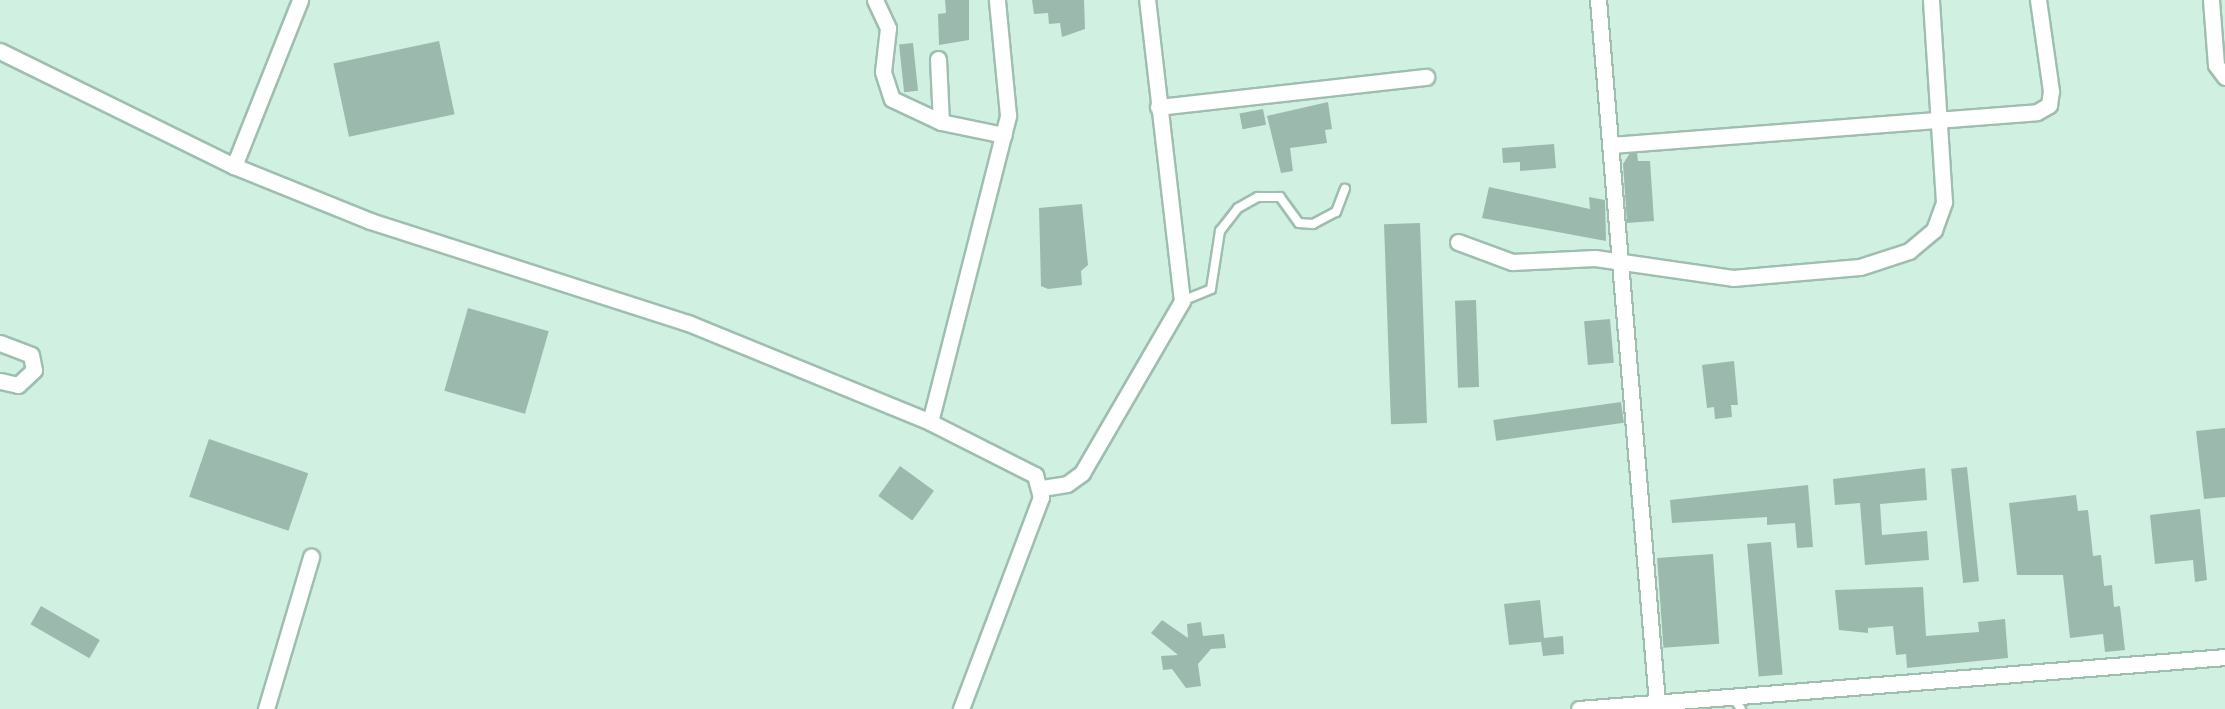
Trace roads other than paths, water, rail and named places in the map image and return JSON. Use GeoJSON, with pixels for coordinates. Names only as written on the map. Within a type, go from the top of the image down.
{"type":"FeatureCollection","features":[{"type":"Feature","properties":{"kind":"street"},"geometry":{"type":"LineString","coordinates":[[234,166],[300,0]]}},
{"type":"Feature","properties":{"kind":"street"},"geometry":{"type":"LineString","coordinates":[[875,0],[888,28],[883,72],[892,99],[941,122],[1004,135]]}},
{"type":"Feature","properties":{"kind":"street"},"geometry":{"type":"LineString","coordinates":[[930,422],[1004,135],[1008,101],[997,0]]}},
{"type":"Feature","properties":{"kind":"street"},"geometry":{"type":"LineString","coordinates":[[1042,488],[1067,484],[1082,473],[1182,301],[1147,0]]}},
{"type":"Feature","properties":{"kind":"street"},"geometry":{"type":"LineString","coordinates":[[1598,0],[1657,703]]}},
{"type":"Feature","properties":{"kind":"street"},"geometry":{"type":"LineString","coordinates":[[1458,242],[1512,262],[1619,261],[1733,278],[1851,268],[1896,256],[1920,244],[1942,215],[1941,122],[1930,0]]}},
{"type":"Feature","properties":{"kind":"street"},"geometry":{"type":"LineString","coordinates":[[1611,144],[1941,122],[2037,112],[2049,105],[2038,0]]}},
{"type":"Feature","properties":{"kind":"street"},"geometry":{"type":"LineString","coordinates":[[2211,0],[2216,65],[2225,77]]}},
{"type":"Feature","properties":{"kind":"street"},"geometry":{"type":"LineString","coordinates":[[0,51],[234,166],[370,221],[688,323],[930,422],[1035,475],[1042,488],[961,709]]}},
{"type":"Feature","properties":{"kind":"street"},"geometry":{"type":"LineString","coordinates":[[938,59],[941,122]]}},
{"type":"Feature","properties":{"kind":"street"},"geometry":{"type":"LineString","coordinates":[[1158,107],[1426,76]]}},
{"type":"Feature","properties":{"kind":"street"},"geometry":{"type":"LineString","coordinates":[[0,381],[18,385],[34,370],[31,355],[1,345]]}},
{"type":"Feature","properties":{"kind":"street"},"geometry":{"type":"LineString","coordinates":[[266,709],[311,557]]}},
{"type":"Feature","properties":{"kind":"street"},"geometry":{"type":"LineString","coordinates":[[1579,709],[1657,703],[1738,704],[2225,657]]}},
{"type":"Feature","properties":{"kind":"lane"},"geometry":{"type":"LineString","coordinates":[[1182,301],[1211,289],[1220,231],[1238,208],[1258,197],[1280,196],[1299,223],[1313,224],[1336,212],[1345,189]]}}]}
